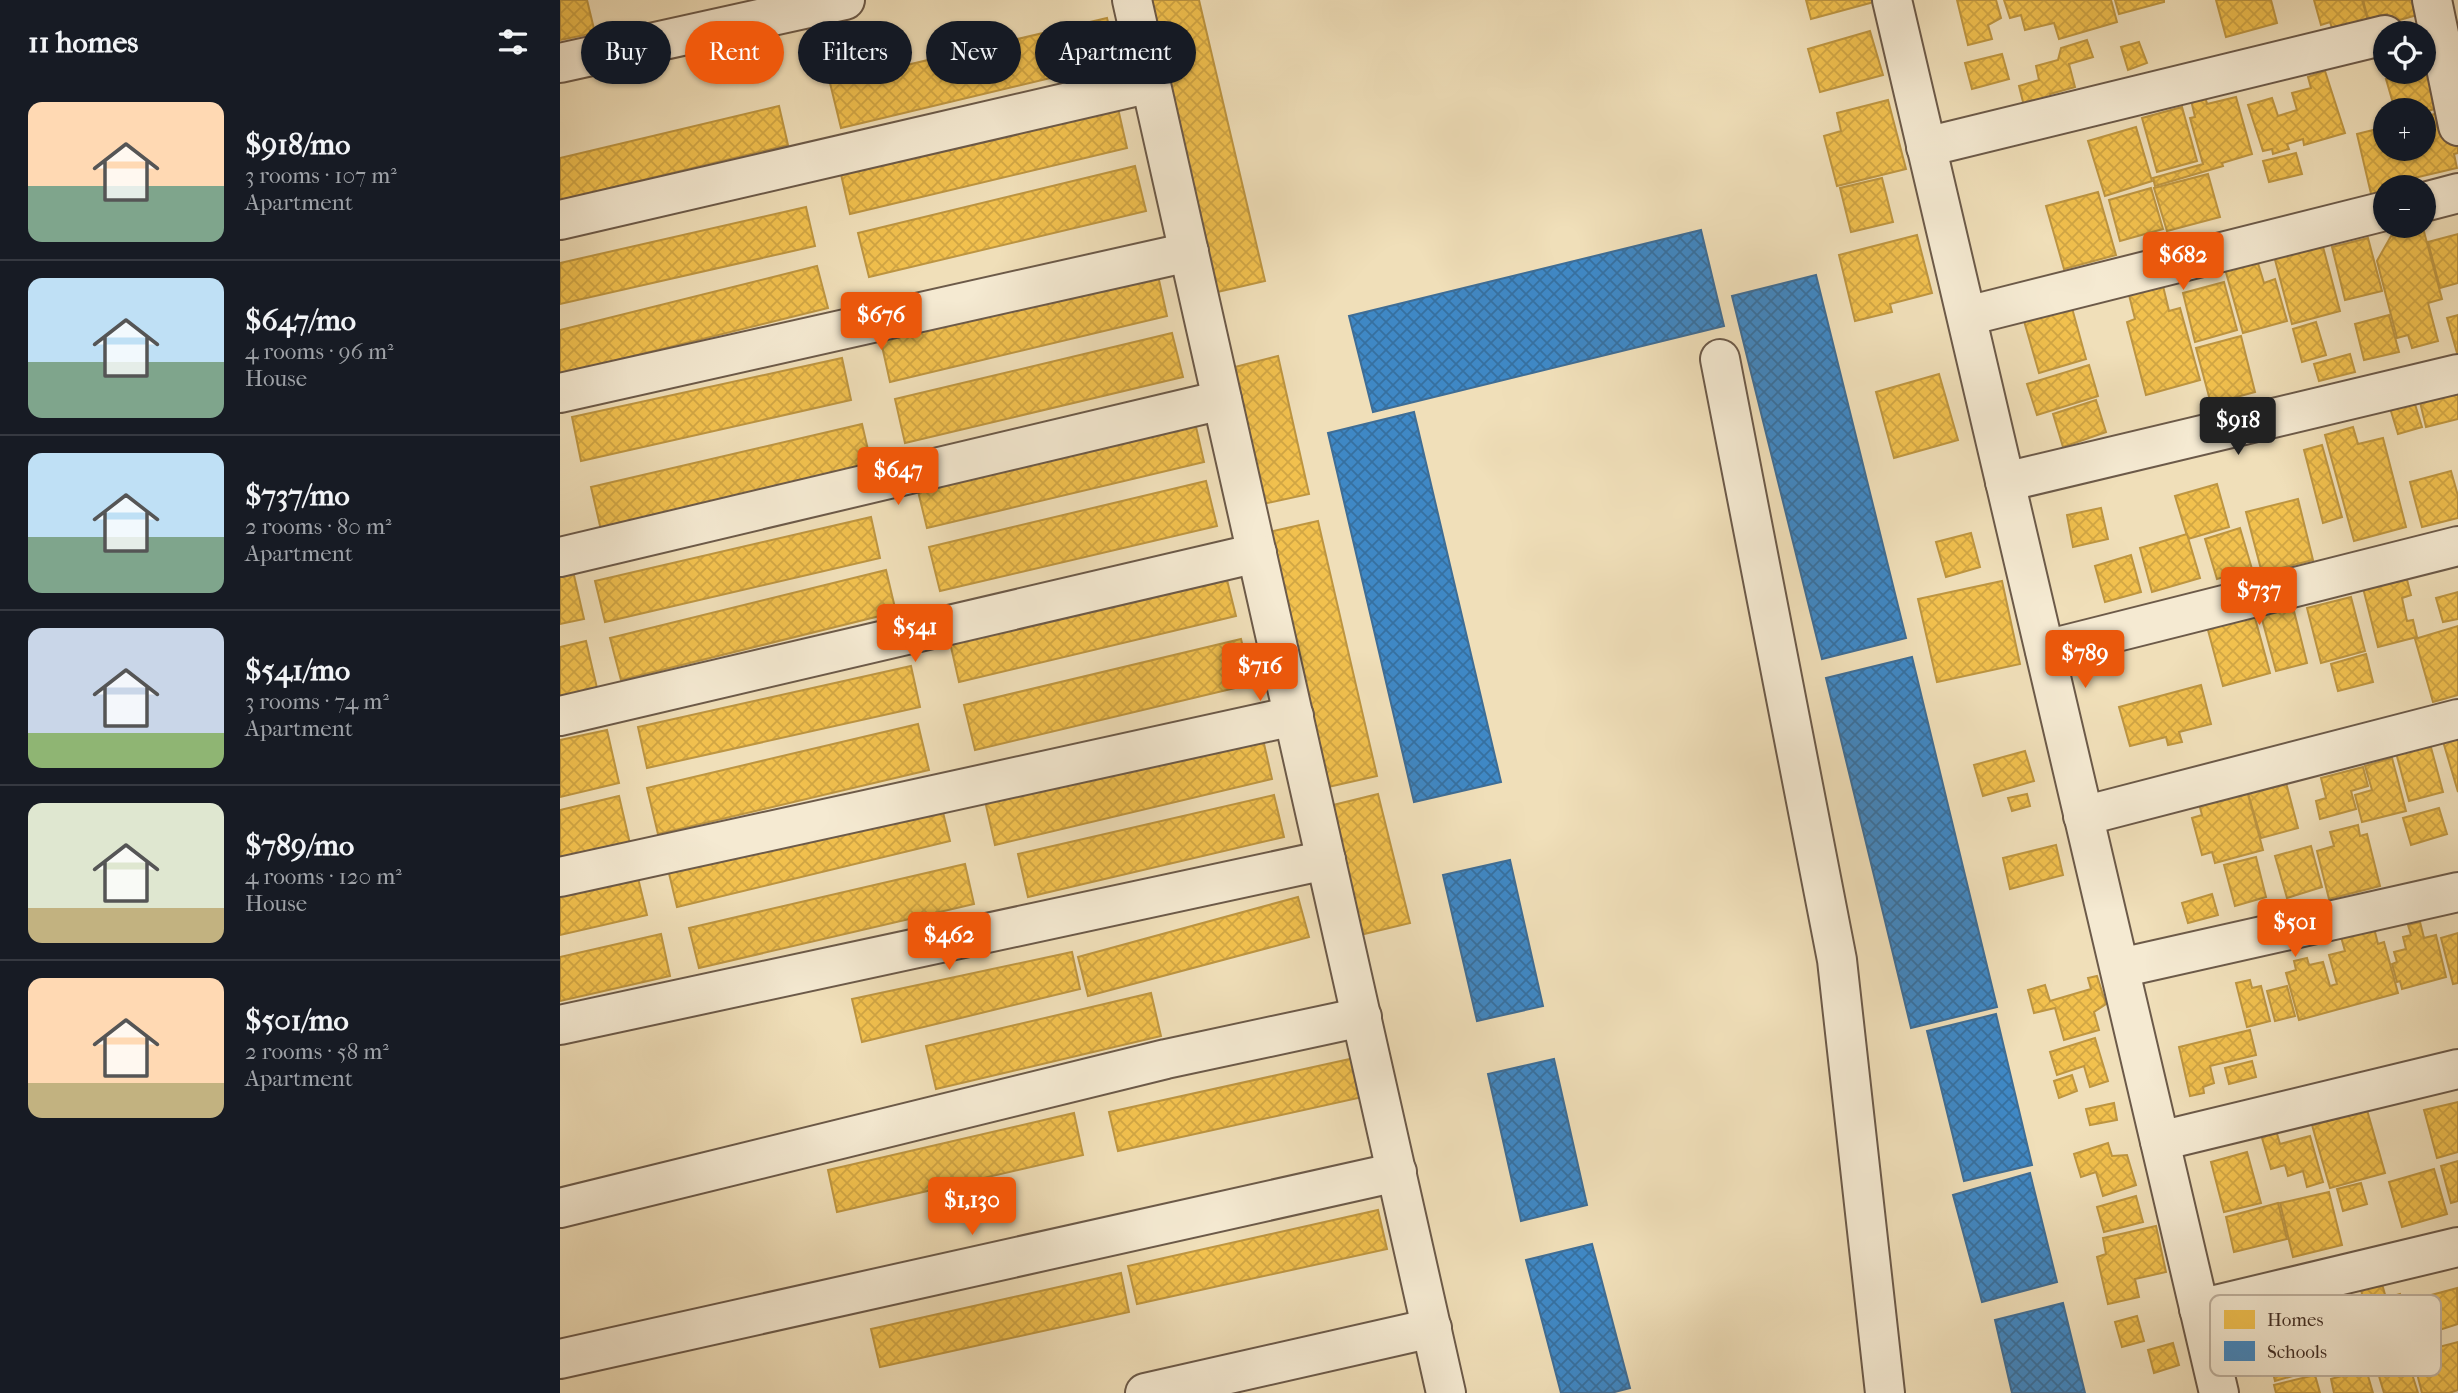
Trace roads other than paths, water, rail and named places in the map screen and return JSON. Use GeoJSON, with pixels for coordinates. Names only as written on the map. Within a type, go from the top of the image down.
{"type":"FeatureCollection","features":[{"type":"Feature","properties":{"kind":"street"},"geometry":{"type":"LineString","coordinates":[[560,63],[794,6],[845,0]]}},
{"type":"Feature","properties":{"kind":"street"},"geometry":{"type":"LineString","coordinates":[[1132,0],[1137,21]]}},
{"type":"Feature","properties":{"kind":"street"},"geometry":{"type":"LineString","coordinates":[[1892,0],[2210,1355]]}},
{"type":"Feature","properties":{"kind":"street"},"geometry":{"type":"LineString","coordinates":[[2415,21],[2434,11],[2458,126]]}},
{"type":"Feature","properties":{"kind":"street"},"geometry":{"type":"LineString","coordinates":[[1926,146],[2373,38]]}},
{"type":"Feature","properties":{"kind":"street"},"geometry":{"type":"LineString","coordinates":[[560,220],[1147,84]]}},
{"type":"Feature","properties":{"kind":"street"},"geometry":{"type":"LineString","coordinates":[[1151,84],[1446,1393]]}},
{"type":"Feature","properties":{"kind":"street"},"geometry":{"type":"LineString","coordinates":[[2436,199],[2458,193]]}},
{"type":"Feature","properties":{"kind":"street"},"geometry":{"type":"LineString","coordinates":[[1966,316],[2373,214]]}},
{"type":"Feature","properties":{"kind":"street"},"geometry":{"type":"LineString","coordinates":[[560,393],[1189,252]]}},
{"type":"Feature","properties":{"kind":"street"},"geometry":{"type":"LineString","coordinates":[[1720,359],[1837,960],[1885,1393]]}},
{"type":"Feature","properties":{"kind":"street"},"geometry":{"type":"LineString","coordinates":[[2005,482],[2458,374]]}},
{"type":"Feature","properties":{"kind":"street"},"geometry":{"type":"LineString","coordinates":[[560,557],[1222,400]]}},
{"type":"Feature","properties":{"kind":"street"},"geometry":{"type":"LineString","coordinates":[[2045,650],[2458,546]]}},
{"type":"Feature","properties":{"kind":"street"},"geometry":{"type":"LineString","coordinates":[[560,716],[1257,553]]}},
{"type":"Feature","properties":{"kind":"street"},"geometry":{"type":"LineString","coordinates":[[560,877],[1294,716]]}},
{"type":"Feature","properties":{"kind":"street"},"geometry":{"type":"LineString","coordinates":[[2084,816],[2458,719]]}},
{"type":"Feature","properties":{"kind":"street"},"geometry":{"type":"LineString","coordinates":[[560,1025],[1326,860]]}},
{"type":"Feature","properties":{"kind":"street"},"geometry":{"type":"LineString","coordinates":[[2120,968],[2458,892]]}},
{"type":"Feature","properties":{"kind":"street"},"geometry":{"type":"LineString","coordinates":[[560,1208],[1166,1059],[1362,1017]]}},
{"type":"Feature","properties":{"kind":"street"},"geometry":{"type":"LineString","coordinates":[[2160,1141],[2458,1069]]}},
{"type":"Feature","properties":{"kind":"street"},"geometry":{"type":"LineString","coordinates":[[560,1359],[1396,1172]]}},
{"type":"Feature","properties":{"kind":"street"},"geometry":{"type":"LineString","coordinates":[[2257,1295],[2458,1247]]}},
{"type":"Feature","properties":{"kind":"street"},"geometry":{"type":"LineString","coordinates":[[2199,1309],[2210,1306]]}},
{"type":"Feature","properties":{"kind":"street"},"geometry":{"type":"LineString","coordinates":[[1145,1393],[1432,1328]]}}]}
